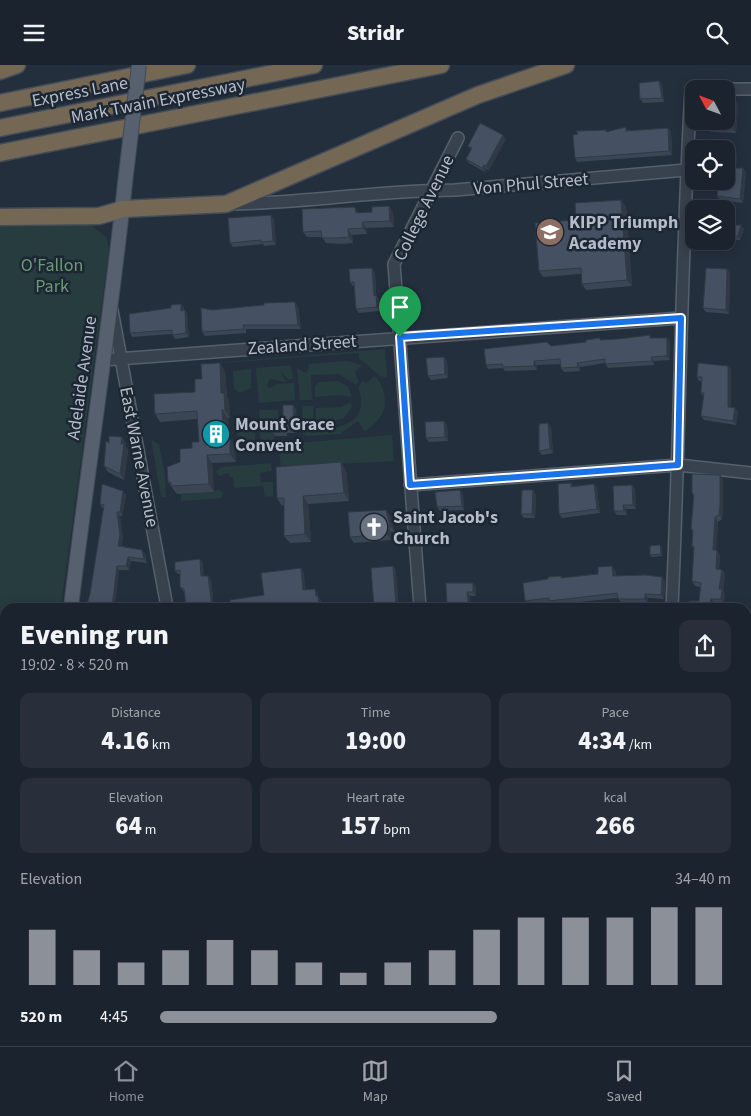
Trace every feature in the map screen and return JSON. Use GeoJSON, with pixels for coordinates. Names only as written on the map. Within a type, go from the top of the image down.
{"type":"FeatureCollection","features":[{"type":"Feature","properties":{"kind":"highway"},"geometry":{"type":"LineString","coordinates":[[0,71],[16,65]]}},
{"type":"Feature","properties":{"kind":"highway","name":"Mark Twain Expressway"},"geometry":{"type":"LineString","coordinates":[[0,103],[187,65]]}},
{"type":"Feature","properties":{"kind":"highway","name":"Express Lane"},"geometry":{"type":"LineString","coordinates":[[0,128],[314,65]]}},
{"type":"Feature","properties":{"kind":"highway","name":"Mark Twain Expressway"},"geometry":{"type":"LineString","coordinates":[[0,153],[441,65]]}},
{"type":"Feature","properties":{"kind":"highway"},"geometry":{"type":"LineString","coordinates":[[0,217],[99,216],[123,209],[226,204],[478,95],[566,65]]}},
{"type":"Feature","properties":{"kind":"main road","name":"Adelaide Avenue"},"geometry":{"type":"LineString","coordinates":[[72,603],[111,306],[139,65]]}},
{"type":"Feature","properties":{"kind":"street"},"geometry":{"type":"LineString","coordinates":[[735,89],[751,89]]}},
{"type":"Feature","properties":{"kind":"street","name":"College Avenue"},"geometry":{"type":"LineString","coordinates":[[420,603],[394,264],[458,138]]}},
{"type":"Feature","properties":{"kind":"street","name":"Von Phul Street"},"geometry":{"type":"LineString","coordinates":[[226,204],[280,203],[432,191],[455,191],[685,170]]}},
{"type":"Feature","properties":{"kind":"street"},"geometry":{"type":"LineString","coordinates":[[672,603],[685,190]]}},
{"type":"Feature","properties":{"kind":"street","name":"East Warne Avenue"},"geometry":{"type":"LineString","coordinates":[[111,306],[167,603]]}},
{"type":"Feature","properties":{"kind":"street","name":"Zealand Street"},"geometry":{"type":"LineString","coordinates":[[103,360],[681,318]]}},
{"type":"Feature","properties":{"kind":"street"},"geometry":{"type":"LineString","coordinates":[[410,485],[678,465],[751,473]]}},
{"type":"Feature","properties":{"kind":"green space","name":"O'Fallon Park"},"geometry":{"type":"Polygon","coordinates":[[[86,221],[107,238],[109,250],[62,603],[0,603],[0,224],[86,221]]]}},
{"type":"Feature","properties":{"kind":"green space"},"geometry":{"type":"Polygon","coordinates":[[[385,349],[391,430],[387,378],[380,376],[359,358],[359,353],[138,369],[385,349]]]}},
{"type":"Feature","properties":{"kind":"green space"},"geometry":{"type":"Polygon","coordinates":[[[347,361],[362,365],[355,372],[359,382],[356,385],[339,374],[311,375],[312,400],[300,400],[297,368],[306,373],[309,368],[308,364],[347,361]]]}},
{"type":"Feature","properties":{"kind":"green space"},"geometry":{"type":"Polygon","coordinates":[[[291,365],[293,379],[288,379],[280,371],[286,382],[270,379],[267,386],[270,388],[277,384],[294,383],[295,400],[259,403],[256,368],[291,365]]]}},
{"type":"Feature","properties":{"kind":"green space"},"geometry":{"type":"Polygon","coordinates":[[[251,369],[251,388],[240,393],[234,389],[233,371],[251,369]]]}},
{"type":"Feature","properties":{"kind":"green space"},"geometry":{"type":"Polygon","coordinates":[[[374,376],[383,388],[385,404],[380,417],[365,432],[358,421],[340,434],[307,436],[303,434],[302,408],[304,406],[313,406],[314,431],[343,425],[357,416],[360,409],[361,399],[358,387],[362,381],[367,383],[374,376]]]}},
{"type":"Feature","properties":{"kind":"green space"},"geometry":{"type":"Polygon","coordinates":[[[338,381],[348,387],[352,397],[340,395],[315,397],[315,387],[319,382],[338,381]]]}},
{"type":"Feature","properties":{"kind":"green space"},"geometry":{"type":"Polygon","coordinates":[[[351,402],[352,407],[343,419],[321,422],[316,419],[316,408],[341,407],[351,402]]]}},
{"type":"Feature","properties":{"kind":"green space"},"geometry":{"type":"Polygon","coordinates":[[[259,410],[278,410],[278,425],[275,425],[274,443],[261,445],[259,410]]]}},
{"type":"Feature","properties":{"kind":"green space"},"geometry":{"type":"Polygon","coordinates":[[[243,422],[254,428],[256,446],[253,446],[253,443],[238,444],[237,428],[243,422]]]}},
{"type":"Feature","properties":{"kind":"green space"},"geometry":{"type":"Polygon","coordinates":[[[392,435],[394,461],[281,467],[279,453],[289,445],[392,435]]]}},
{"type":"Feature","properties":{"kind":"green space"},"geometry":{"type":"Polygon","coordinates":[[[151,439],[159,444],[165,475],[166,497],[161,497],[151,439]]]}},
{"type":"Feature","properties":{"kind":"green space"},"geometry":{"type":"Polygon","coordinates":[[[271,463],[272,471],[260,473],[261,482],[273,482],[273,496],[265,497],[263,486],[234,488],[233,477],[229,477],[229,473],[219,476],[216,471],[221,467],[271,463]]]}},
{"type":"Feature","properties":{"kind":"green space"},"geometry":{"type":"Polygon","coordinates":[[[218,489],[223,492],[222,498],[181,501],[181,494],[214,492],[218,489]]]}},
{"type":"Feature","properties":{"kind":"building"},"geometry":{"type":"Polygon","coordinates":[[[659,81],[662,98],[640,99],[639,83],[659,81]]]}},
{"type":"Feature","properties":{"kind":"building"},"geometry":{"type":"Polygon","coordinates":[[[480,123],[503,135],[486,166],[484,165],[482,168],[466,159],[472,148],[468,146],[480,123]]]}},
{"type":"Feature","properties":{"kind":"building"},"geometry":{"type":"Polygon","coordinates":[[[626,127],[626,131],[668,128],[669,151],[575,158],[573,135],[578,134],[576,131],[606,130],[606,132],[626,127]]]}},
{"type":"Feature","properties":{"kind":"building"},"geometry":{"type":"Polygon","coordinates":[[[735,168],[743,168],[740,199],[717,196],[717,190],[735,190],[735,168]]]}},
{"type":"Feature","properties":{"kind":"building","name":"KIPP Triumph Academy"},"geometry":{"type":"Polygon","coordinates":[[[621,200],[627,280],[582,284],[581,268],[539,271],[535,223],[576,220],[575,203],[621,200]]]}},
{"type":"Feature","properties":{"kind":"building"},"geometry":{"type":"Polygon","coordinates":[[[389,206],[390,221],[362,222],[363,228],[348,229],[349,237],[322,238],[321,231],[303,232],[302,209],[355,207],[356,213],[372,212],[372,207],[389,206]]]}},
{"type":"Feature","properties":{"kind":"building"},"geometry":{"type":"Polygon","coordinates":[[[271,215],[273,241],[261,242],[261,240],[230,243],[228,218],[271,215]]]}},
{"type":"Feature","properties":{"kind":"building"},"geometry":{"type":"Polygon","coordinates":[[[735,225],[741,225],[738,236],[735,236],[735,225]]]}},
{"type":"Feature","properties":{"kind":"building"},"geometry":{"type":"Polygon","coordinates":[[[372,268],[374,296],[376,295],[377,307],[356,309],[354,282],[350,282],[349,269],[372,268]]]}},
{"type":"Feature","properties":{"kind":"building"},"geometry":{"type":"Polygon","coordinates":[[[706,268],[727,269],[726,310],[703,308],[706,268]]]}},
{"type":"Feature","properties":{"kind":"building"},"geometry":{"type":"Polygon","coordinates":[[[295,302],[298,325],[243,325],[244,329],[202,332],[201,308],[212,310],[264,305],[264,303],[295,302]]]}},
{"type":"Feature","properties":{"kind":"building"},"geometry":{"type":"Polygon","coordinates":[[[181,304],[181,311],[185,310],[186,333],[172,335],[172,330],[130,333],[129,314],[171,308],[171,305],[181,304]]]}},
{"type":"Feature","properties":{"kind":"building"},"geometry":{"type":"Polygon","coordinates":[[[650,335],[650,338],[667,338],[667,356],[651,357],[652,361],[605,364],[605,359],[577,363],[578,367],[561,368],[560,359],[534,361],[534,366],[503,367],[502,364],[486,365],[484,349],[547,342],[551,346],[586,342],[586,340],[600,338],[600,340],[618,339],[650,335]]]}},
{"type":"Feature","properties":{"kind":"building"},"geometry":{"type":"Polygon","coordinates":[[[444,357],[445,374],[428,376],[426,358],[444,357]]]}},
{"type":"Feature","properties":{"kind":"building","name":"Mount Grace Convent"},"geometry":{"type":"Polygon","coordinates":[[[220,363],[221,393],[224,393],[225,410],[222,410],[224,438],[230,438],[230,454],[207,455],[209,484],[171,486],[171,482],[168,482],[167,467],[180,462],[180,449],[192,448],[192,442],[199,442],[197,411],[155,414],[154,394],[195,392],[195,379],[202,379],[201,364],[220,363]]]}},
{"type":"Feature","properties":{"kind":"building"},"geometry":{"type":"Polygon","coordinates":[[[698,363],[728,366],[728,407],[735,408],[733,421],[701,416],[704,393],[701,393],[702,377],[697,377],[698,363]]]}},
{"type":"Feature","properties":{"kind":"building"},"geometry":{"type":"Polygon","coordinates":[[[283,405],[293,405],[294,429],[284,429],[284,432],[272,432],[272,421],[283,420],[283,405]]]}},
{"type":"Feature","properties":{"kind":"building"},"geometry":{"type":"Polygon","coordinates":[[[444,421],[445,437],[426,438],[425,422],[444,421]]]}},
{"type":"Feature","properties":{"kind":"building"},"geometry":{"type":"Polygon","coordinates":[[[548,423],[550,449],[539,451],[539,424],[548,423]]]}},
{"type":"Feature","properties":{"kind":"building"},"geometry":{"type":"Polygon","coordinates":[[[109,436],[122,437],[121,444],[124,444],[120,474],[104,466],[106,441],[109,443],[109,436]]]}},
{"type":"Feature","properties":{"kind":"building"},"geometry":{"type":"Polygon","coordinates":[[[341,462],[344,493],[303,496],[305,534],[284,536],[284,498],[277,498],[276,467],[341,462]]]}},
{"type":"Feature","properties":{"kind":"building"},"geometry":{"type":"Polygon","coordinates":[[[692,474],[720,475],[720,506],[719,515],[715,517],[713,550],[717,550],[716,569],[722,570],[719,589],[722,589],[721,599],[711,599],[710,603],[689,603],[689,601],[699,601],[701,583],[692,581],[694,547],[692,546],[693,530],[691,529],[694,494],[692,493],[692,474]]]}},
{"type":"Feature","properties":{"kind":"building"},"geometry":{"type":"Polygon","coordinates":[[[571,483],[571,487],[594,484],[597,509],[559,514],[558,484],[571,483]]]}},
{"type":"Feature","properties":{"kind":"building"},"geometry":{"type":"Polygon","coordinates":[[[102,484],[123,491],[120,512],[117,512],[120,535],[118,546],[142,550],[144,559],[128,557],[126,566],[117,566],[112,603],[87,603],[104,505],[100,504],[102,484]]]}},
{"type":"Feature","properties":{"kind":"building"},"geometry":{"type":"Polygon","coordinates":[[[632,485],[633,505],[623,505],[624,511],[614,511],[613,486],[632,485]]]}},
{"type":"Feature","properties":{"kind":"building"},"geometry":{"type":"Polygon","coordinates":[[[460,490],[462,506],[437,507],[435,492],[460,490]]]}},
{"type":"Feature","properties":{"kind":"building"},"geometry":{"type":"Polygon","coordinates":[[[522,490],[533,490],[532,514],[521,514],[522,490]]]}},
{"type":"Feature","properties":{"kind":"building","name":"Saint Jacob's Church"},"geometry":{"type":"Polygon","coordinates":[[[386,510],[390,526],[386,526],[387,534],[350,537],[348,512],[386,510]]]}},
{"type":"Feature","properties":{"kind":"building"},"geometry":{"type":"Polygon","coordinates":[[[660,545],[661,554],[650,555],[650,546],[660,545]]]}},
{"type":"Feature","properties":{"kind":"building"},"geometry":{"type":"Polygon","coordinates":[[[200,559],[201,576],[208,576],[211,603],[186,603],[184,589],[180,587],[180,570],[175,571],[175,562],[200,559]]]}},
{"type":"Feature","properties":{"kind":"building"},"geometry":{"type":"Polygon","coordinates":[[[393,566],[396,603],[374,603],[371,568],[393,566]]]}},
{"type":"Feature","properties":{"kind":"building"},"geometry":{"type":"Polygon","coordinates":[[[612,566],[613,576],[645,575],[662,577],[661,595],[645,594],[645,599],[618,599],[617,593],[549,601],[549,598],[525,601],[523,583],[548,579],[548,577],[561,576],[561,578],[598,574],[598,567],[612,566]]]}},
{"type":"Feature","properties":{"kind":"building"},"geometry":{"type":"Polygon","coordinates":[[[301,568],[303,590],[315,589],[319,603],[230,603],[230,600],[264,595],[261,573],[301,568]]]}},
{"type":"Feature","properties":{"kind":"building"},"geometry":{"type":"Polygon","coordinates":[[[446,583],[473,583],[473,592],[467,592],[468,603],[447,603],[446,583]]]}},
{"type":"Feature","properties":{"kind":"place","name":"KIPP Triumph Academy"},"geometry":{"type":"Point","coordinates":[550,232]}},
{"type":"Feature","properties":{"kind":"place","name":"Mount Grace Convent"},"geometry":{"type":"Point","coordinates":[216,434]}},
{"type":"Feature","properties":{"kind":"place","name":"Saint Jacob's Church"},"geometry":{"type":"Point","coordinates":[374,527]}},
{"type":"Feature","properties":{"kind":"route"},"geometry":{"type":"LineString","coordinates":[[681,318],[678,465],[410,485],[400,337],[681,318]]}}]}
